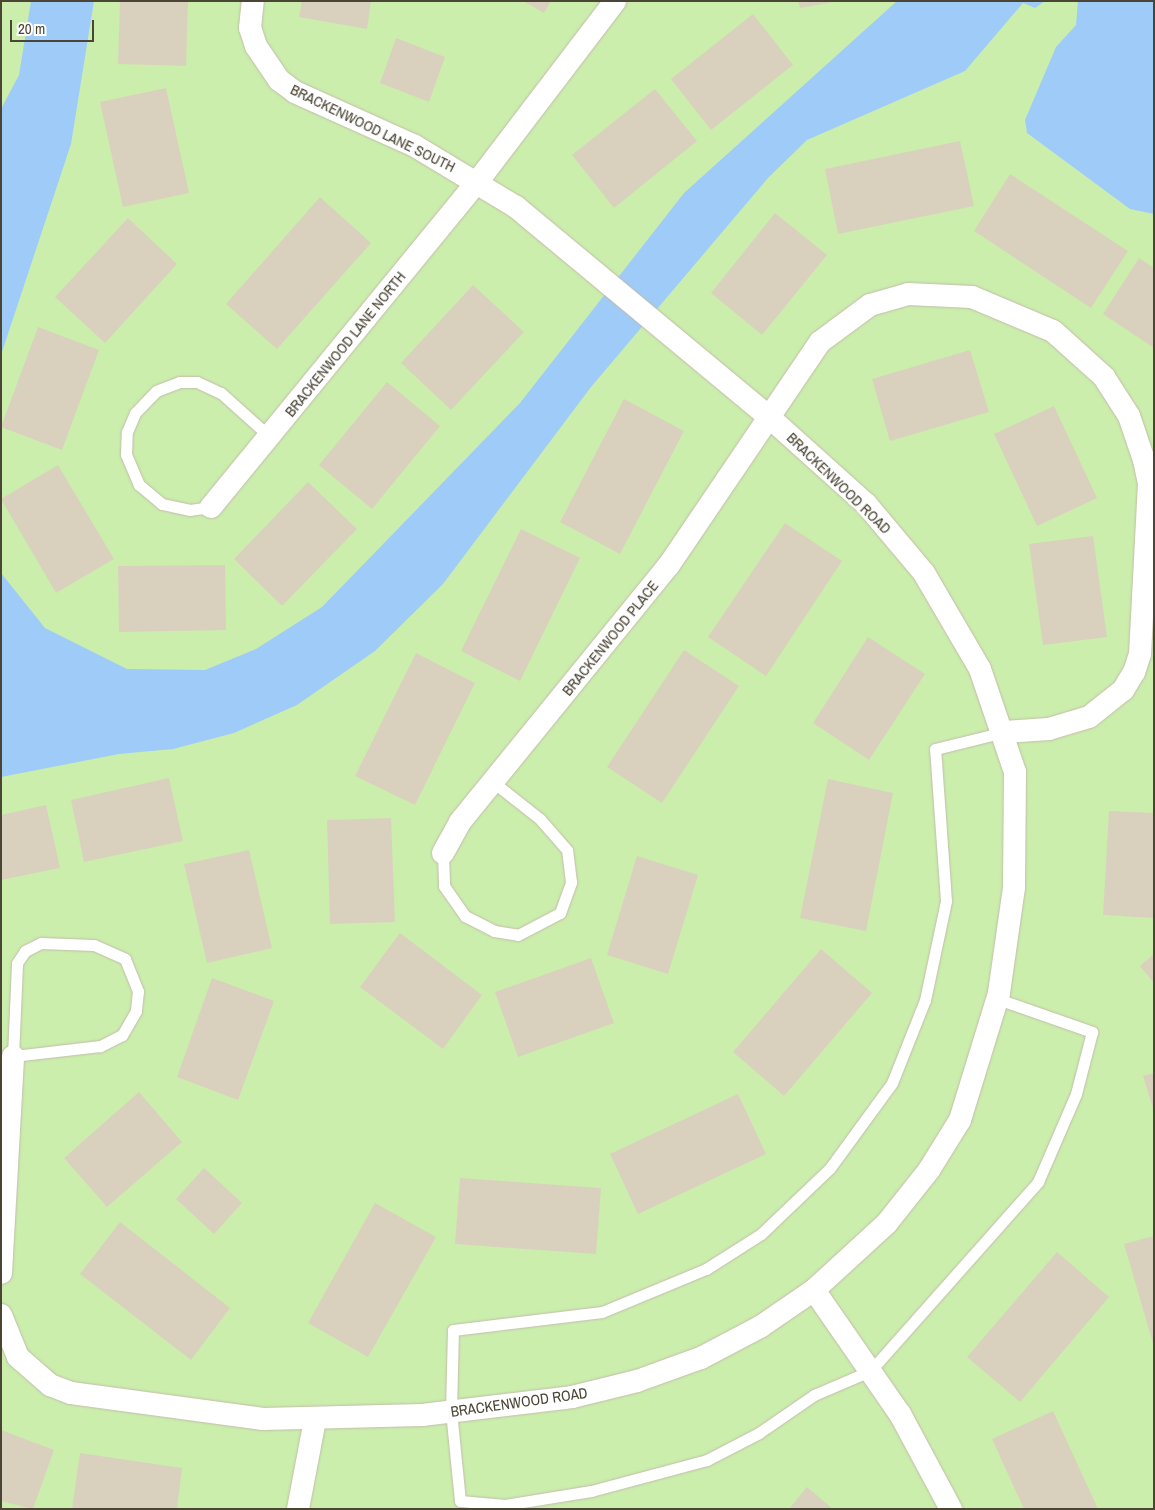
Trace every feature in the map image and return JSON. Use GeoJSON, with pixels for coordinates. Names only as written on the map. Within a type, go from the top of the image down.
{"type":"FeatureCollection","features":[{"type":"Feature","properties":{"kind":"street","name":"BRACKENWOOD LANE SOUTH"},"geometry":{"type":"LineString","coordinates":[[253,1],[250,28],[256,46],[279,80],[295,92],[415,146],[478,181]]}},
{"type":"Feature","properties":{"kind":"street"},"geometry":{"type":"LineString","coordinates":[[478,181],[615,1]]}},
{"type":"Feature","properties":{"kind":"street","name":"BRACKENWOOD ROAD"},"geometry":{"type":"LineString","coordinates":[[1,1315],[18,1357],[32,1373],[71,1393],[262,1419],[315,1420],[451,1411],[572,1397],[637,1381],[743,1336],[814,1290],[887,1223],[929,1170],[960,1120],[998,999],[1014,887],[1017,826],[1014,772],[1004,732],[960,629],[924,573],[866,504],[769,417],[516,207],[478,181]]}},
{"type":"Feature","properties":{"kind":"street","name":"BRACKENWOOD LANE NORTH"},"geometry":{"type":"LineString","coordinates":[[211,507],[478,181]]}},
{"type":"Feature","properties":{"kind":"street","name":"BRACKENWOOD PLACE"},"geometry":{"type":"LineString","coordinates":[[443,852],[493,782],[669,565],[808,358],[837,326],[870,305],[908,294],[955,294],[1014,311],[1071,344],[1104,377],[1129,416],[1149,483],[1140,654],[1123,690],[1089,717],[1050,729],[1004,732]]}},
{"type":"Feature","properties":{"kind":"street"},"geometry":{"type":"LineString","coordinates":[[1,1273],[13,1056]]}},
{"type":"Feature","properties":{"kind":"street"},"geometry":{"type":"LineString","coordinates":[[814,1290],[900,1414],[951,1509]]}},
{"type":"Feature","properties":{"kind":"street"},"geometry":{"type":"LineString","coordinates":[[298,1509],[315,1420]]}},
{"type":"Feature","properties":{"kind":"lane"},"geometry":{"type":"LineString","coordinates":[[211,507],[190,510],[162,504],[139,485],[126,455],[127,432],[135,413],[156,391],[179,382],[197,382],[221,393],[269,436]]}},
{"type":"Feature","properties":{"kind":"lane"},"geometry":{"type":"LineString","coordinates":[[998,999],[1092,1032],[1076,1094],[1038,1182],[870,1371],[814,1395],[759,1433],[706,1460],[591,1491],[505,1505],[460,1501],[451,1411],[453,1330],[602,1312],[706,1269],[761,1234],[830,1168],[892,1083],[925,1000],[946,901],[935,749],[1004,732]]}},
{"type":"Feature","properties":{"kind":"lane"},"geometry":{"type":"LineString","coordinates":[[443,852],[444,886],[465,916],[494,931],[518,935],[560,913],[571,882],[568,850],[540,819],[493,782]]}},
{"type":"Feature","properties":{"kind":"lane"},"geometry":{"type":"LineString","coordinates":[[41,943],[94,945],[125,958],[138,991],[136,1011],[122,1035],[100,1046],[13,1056],[17,964],[25,951],[41,943]]}},
{"type":"Feature","properties":{"kind":"green space"},"geometry":{"type":"Polygon","coordinates":[[[1,1],[1154,1],[1154,1509],[1,1509],[1,1]]]}},
{"type":"Feature","properties":{"kind":"water"},"geometry":{"type":"Polygon","coordinates":[[[31,1],[94,1],[71,144],[1,355],[1,109],[19,75],[31,1]]]}},
{"type":"Feature","properties":{"kind":"water"},"geometry":{"type":"Polygon","coordinates":[[[897,1],[1045,1],[1035,8],[1023,3],[965,71],[807,140],[768,178],[591,387],[443,584],[375,651],[297,705],[234,733],[173,749],[119,754],[1,777],[1,573],[45,628],[127,669],[205,670],[256,649],[322,607],[520,403],[684,193],[897,1]]]}},
{"type":"Feature","properties":{"kind":"water"},"geometry":{"type":"Polygon","coordinates":[[[1078,1],[1154,1],[1154,214],[1130,209],[1027,133],[1025,120],[1056,47],[1076,25],[1078,1]]]}},
{"type":"Feature","properties":{"kind":"building"},"geometry":{"type":"Polygon","coordinates":[[[120,1],[188,1],[186,66],[118,64],[120,1]]]}},
{"type":"Feature","properties":{"kind":"building"},"geometry":{"type":"Polygon","coordinates":[[[302,1],[371,1],[367,29],[299,17],[302,1]]]}},
{"type":"Feature","properties":{"kind":"building"},"geometry":{"type":"Polygon","coordinates":[[[523,1],[551,1],[544,13],[523,1]]]}},
{"type":"Feature","properties":{"kind":"building"},"geometry":{"type":"Polygon","coordinates":[[[798,1],[833,1],[833,2],[800,8],[798,1]]]}},
{"type":"Feature","properties":{"kind":"building"},"geometry":{"type":"Polygon","coordinates":[[[753,14],[793,65],[711,130],[671,79],[753,14]]]}},
{"type":"Feature","properties":{"kind":"building"},"geometry":{"type":"Polygon","coordinates":[[[396,38],[445,57],[429,102],[380,83],[396,38]]]}},
{"type":"Feature","properties":{"kind":"building"},"geometry":{"type":"Polygon","coordinates":[[[166,88],[189,193],[123,207],[100,102],[166,88]]]}},
{"type":"Feature","properties":{"kind":"building"},"geometry":{"type":"Polygon","coordinates":[[[655,89],[697,141],[614,208],[572,155],[655,89]]]}},
{"type":"Feature","properties":{"kind":"building"},"geometry":{"type":"Polygon","coordinates":[[[960,141],[974,206],[838,234],[825,169],[960,141]]]}},
{"type":"Feature","properties":{"kind":"building"},"geometry":{"type":"Polygon","coordinates":[[[1010,174],[1128,251],[1091,308],[974,231],[1010,174]]]}},
{"type":"Feature","properties":{"kind":"building"},"geometry":{"type":"Polygon","coordinates":[[[320,197],[371,243],[277,349],[226,304],[320,197]]]}},
{"type":"Feature","properties":{"kind":"building"},"geometry":{"type":"Polygon","coordinates":[[[775,213],[827,255],[762,335],[711,293],[775,213]]]}},
{"type":"Feature","properties":{"kind":"building"},"geometry":{"type":"Polygon","coordinates":[[[128,218],[177,264],[105,343],[55,297],[128,218]]]}},
{"type":"Feature","properties":{"kind":"building"},"geometry":{"type":"Polygon","coordinates":[[[1139,258],[1154,268],[1154,348],[1103,314],[1139,258]]]}},
{"type":"Feature","properties":{"kind":"building"},"geometry":{"type":"Polygon","coordinates":[[[473,285],[524,332],[451,410],[401,363],[473,285]]]}},
{"type":"Feature","properties":{"kind":"building"},"geometry":{"type":"Polygon","coordinates":[[[38,327],[99,350],[62,450],[1,427],[38,327]]]}},
{"type":"Feature","properties":{"kind":"building"},"geometry":{"type":"Polygon","coordinates":[[[970,350],[989,412],[890,441],[872,379],[970,350]]]}},
{"type":"Feature","properties":{"kind":"building"},"geometry":{"type":"Polygon","coordinates":[[[387,382],[440,426],[372,509],[319,465],[387,382]]]}},
{"type":"Feature","properties":{"kind":"building"},"geometry":{"type":"Polygon","coordinates":[[[624,399],[684,431],[620,554],[560,522],[624,399]]]}},
{"type":"Feature","properties":{"kind":"building"},"geometry":{"type":"Polygon","coordinates":[[[1054,406],[1097,498],[1037,526],[994,434],[1054,406]]]}},
{"type":"Feature","properties":{"kind":"building"},"geometry":{"type":"Polygon","coordinates":[[[58,465],[114,559],[56,593],[1,499],[58,465]]]}},
{"type":"Feature","properties":{"kind":"building"},"geometry":{"type":"Polygon","coordinates":[[[308,482],[357,529],[282,606],[234,559],[308,482]]]}},
{"type":"Feature","properties":{"kind":"building"},"geometry":{"type":"Polygon","coordinates":[[[785,523],[842,561],[766,676],[708,637],[785,523]]]}},
{"type":"Feature","properties":{"kind":"building"},"geometry":{"type":"Polygon","coordinates":[[[521,529],[580,558],[520,681],[461,651],[521,529]]]}},
{"type":"Feature","properties":{"kind":"building"},"geometry":{"type":"Polygon","coordinates":[[[1093,536],[1107,637],[1043,645],[1029,544],[1093,536]]]}},
{"type":"Feature","properties":{"kind":"building"},"geometry":{"type":"Polygon","coordinates":[[[225,565],[226,630],[119,632],[118,566],[225,565]]]}},
{"type":"Feature","properties":{"kind":"building"},"geometry":{"type":"Polygon","coordinates":[[[868,637],[925,674],[869,760],[813,723],[868,637]]]}},
{"type":"Feature","properties":{"kind":"building"},"geometry":{"type":"Polygon","coordinates":[[[684,650],[739,686],[662,803],[607,767],[684,650]]]}},
{"type":"Feature","properties":{"kind":"building"},"geometry":{"type":"Polygon","coordinates":[[[416,653],[475,683],[415,805],[355,776],[416,653]]]}},
{"type":"Feature","properties":{"kind":"building"},"geometry":{"type":"Polygon","coordinates":[[[169,778],[183,841],[84,862],[71,800],[169,778]]]}},
{"type":"Feature","properties":{"kind":"building"},"geometry":{"type":"Polygon","coordinates":[[[828,779],[893,793],[866,931],[800,918],[828,779]]]}},
{"type":"Feature","properties":{"kind":"building"},"geometry":{"type":"Polygon","coordinates":[[[46,805],[60,868],[1,880],[1,815],[46,805]]]}},
{"type":"Feature","properties":{"kind":"building"},"geometry":{"type":"Polygon","coordinates":[[[1109,811],[1154,813],[1154,918],[1103,915],[1109,811]]]}},
{"type":"Feature","properties":{"kind":"building"},"geometry":{"type":"Polygon","coordinates":[[[391,818],[395,922],[330,924],[327,820],[391,818]]]}},
{"type":"Feature","properties":{"kind":"building"},"geometry":{"type":"Polygon","coordinates":[[[249,850],[272,948],[207,963],[184,864],[249,850]]]}},
{"type":"Feature","properties":{"kind":"building"},"geometry":{"type":"Polygon","coordinates":[[[637,856],[698,875],[668,974],[607,955],[637,856]]]}},
{"type":"Feature","properties":{"kind":"building"},"geometry":{"type":"Polygon","coordinates":[[[400,933],[482,995],[443,1049],[360,987],[400,933]]]}},
{"type":"Feature","properties":{"kind":"building"},"geometry":{"type":"Polygon","coordinates":[[[821,949],[872,993],[784,1096],[733,1052],[821,949]]]}},
{"type":"Feature","properties":{"kind":"building"},"geometry":{"type":"Polygon","coordinates":[[[1154,954],[1154,983],[1140,966],[1154,954]]]}},
{"type":"Feature","properties":{"kind":"building"},"geometry":{"type":"Polygon","coordinates":[[[591,958],[614,1023],[518,1057],[495,992],[591,958]]]}},
{"type":"Feature","properties":{"kind":"building"},"geometry":{"type":"Polygon","coordinates":[[[212,978],[274,1001],[238,1100],[177,1077],[212,978]]]}},
{"type":"Feature","properties":{"kind":"building"},"geometry":{"type":"Polygon","coordinates":[[[1154,1073],[1154,1108],[1153,1108],[1143,1076],[1154,1073]]]}},
{"type":"Feature","properties":{"kind":"building"},"geometry":{"type":"Polygon","coordinates":[[[139,1092],[182,1142],[107,1207],[64,1158],[139,1092]]]}},
{"type":"Feature","properties":{"kind":"building"},"geometry":{"type":"Polygon","coordinates":[[[738,1094],[766,1154],[638,1214],[610,1154],[738,1094]]]}},
{"type":"Feature","properties":{"kind":"building"},"geometry":{"type":"Polygon","coordinates":[[[204,1168],[242,1203],[214,1234],[176,1199],[204,1168]]]}},
{"type":"Feature","properties":{"kind":"building"},"geometry":{"type":"Polygon","coordinates":[[[460,1178],[601,1188],[596,1254],[455,1244],[460,1178]]]}},
{"type":"Feature","properties":{"kind":"building"},"geometry":{"type":"Polygon","coordinates":[[[375,1203],[436,1237],[368,1357],[308,1323],[375,1203]]]}},
{"type":"Feature","properties":{"kind":"building"},"geometry":{"type":"Polygon","coordinates":[[[120,1222],[230,1308],[191,1360],[80,1274],[120,1222]]]}},
{"type":"Feature","properties":{"kind":"building"},"geometry":{"type":"Polygon","coordinates":[[[1154,1236],[1154,1343],[1153,1343],[1124,1244],[1154,1236]]]}},
{"type":"Feature","properties":{"kind":"building"},"geometry":{"type":"Polygon","coordinates":[[[1057,1252],[1109,1297],[1020,1402],[967,1357],[1057,1252]]]}},
{"type":"Feature","properties":{"kind":"building"},"geometry":{"type":"Polygon","coordinates":[[[1053,1411],[1098,1509],[1024,1509],[992,1439],[1053,1411]]]}},
{"type":"Feature","properties":{"kind":"building"},"geometry":{"type":"Polygon","coordinates":[[[1,1430],[54,1450],[33,1509],[1,1501],[1,1430]]]}},
{"type":"Feature","properties":{"kind":"building"},"geometry":{"type":"Polygon","coordinates":[[[80,1453],[182,1468],[177,1509],[72,1509],[80,1453]]]}},
{"type":"Feature","properties":{"kind":"building"},"geometry":{"type":"Polygon","coordinates":[[[807,1487],[833,1509],[789,1509],[807,1487]]]}}]}
